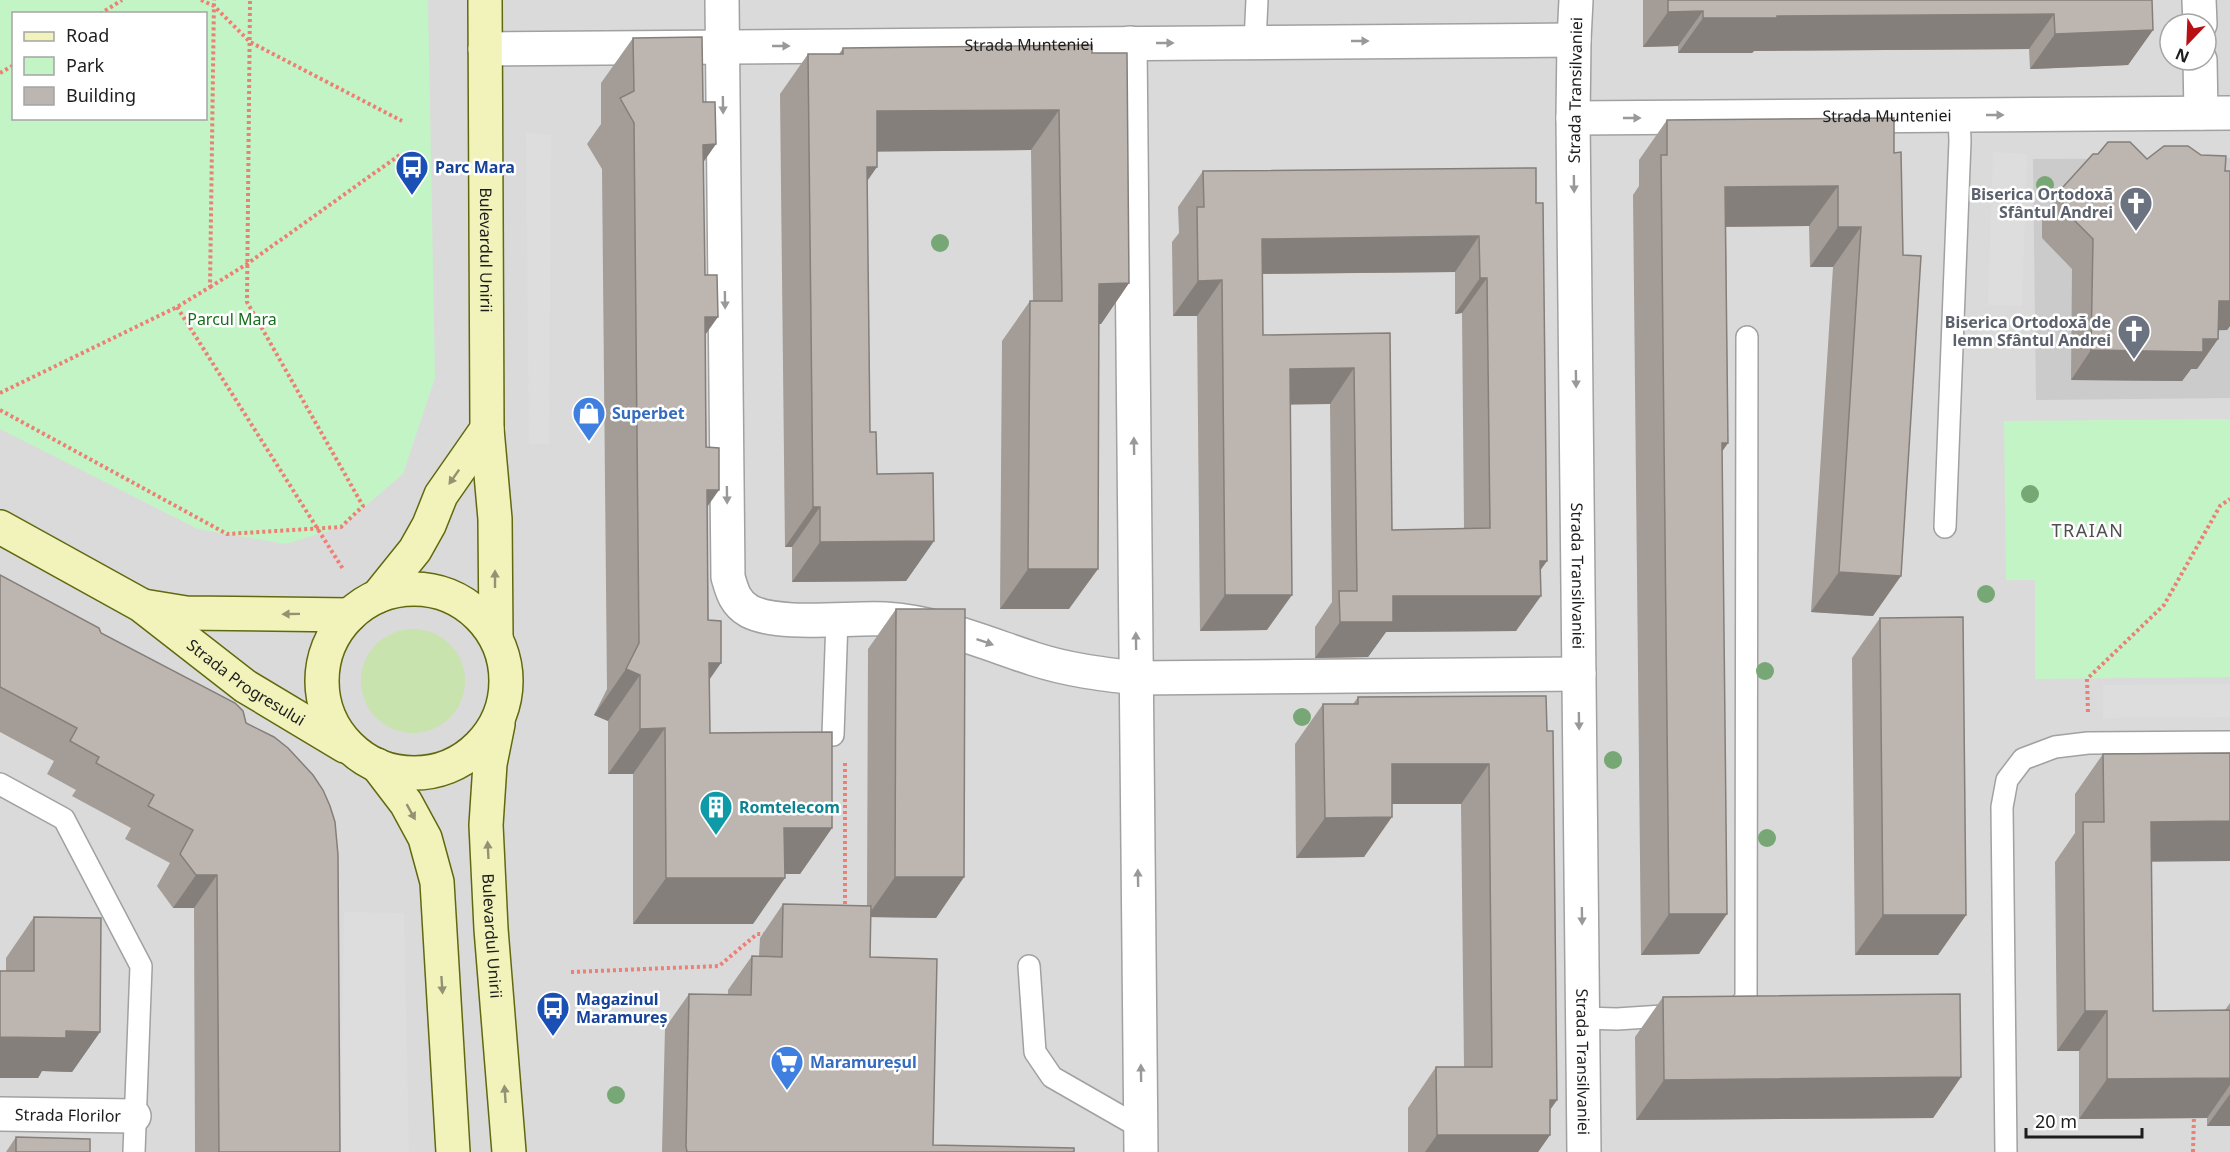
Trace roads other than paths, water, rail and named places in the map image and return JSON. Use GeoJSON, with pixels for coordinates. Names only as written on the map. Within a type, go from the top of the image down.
{"type":"FeatureCollection","features":[{"type":"Feature","properties":{"kind":"main road","name":"Bulevardul Unirii"},"geometry":{"type":"LineString","coordinates":[[485,0],[488,429],[495,519],[496,638]]}},
{"type":"Feature","properties":{"kind":"main road","name":"Bulevardul Unirii"},"geometry":{"type":"LineString","coordinates":[[453,1152],[437,882],[425,838],[406,803],[367,759],[340,735],[327,712],[322,687],[324,660],[334,636],[350,615],[378,596],[415,550],[429,525],[441,495],[488,429]]}},
{"type":"Feature","properties":{"kind":"main road","name":"Strada Progresului"},"geometry":{"type":"LineString","coordinates":[[0,527],[141,605],[245,686],[367,759]]}},
{"type":"Feature","properties":{"kind":"main road","name":"Bulevardul Unirii"},"geometry":{"type":"LineString","coordinates":[[378,596],[404,589],[432,590],[458,599],[480,615],[496,638],[506,664],[506,692],[498,719],[490,764],[486,825],[491,929],[509,1152]]}},
{"type":"Feature","properties":{"kind":"main road","name":"Strada Progresului"},"geometry":{"type":"LineString","coordinates":[[141,605],[186,613],[350,615]]}},
{"type":"Feature","properties":{"kind":"main road","name":"Bulevardul Unirii"},"geometry":{"type":"LineString","coordinates":[[367,759],[404,772],[433,771],[460,761],[482,743],[498,719]]}},
{"type":"Feature","properties":{"kind":"street"},"geometry":{"type":"LineString","coordinates":[[722,0],[728,578],[734,597],[749,611],[792,619],[886,619],[940,627],[1036,660],[1085,672],[1136,678],[1579,674]]}},
{"type":"Feature","properties":{"kind":"street","name":"Strada Transilvaniei"},"geometry":{"type":"LineString","coordinates":[[1576,0],[1573,118],[1584,1152]]}},
{"type":"Feature","properties":{"kind":"street","name":"Strada Munteniei"},"geometry":{"type":"LineString","coordinates":[[485,49],[1574,40]]}},
{"type":"Feature","properties":{"kind":"street"},"geometry":{"type":"LineString","coordinates":[[1130,43],[1141,1140]]}},
{"type":"Feature","properties":{"kind":"street","name":"Strada Munteniei"},"geometry":{"type":"LineString","coordinates":[[1573,118],[2215,113],[2203,72]]}},
{"type":"Feature","properties":{"kind":"street","name":"Strada Florilor"},"geometry":{"type":"LineString","coordinates":[[0,1114],[134,1116]]}},
{"type":"Feature","properties":{"kind":"lane"},"geometry":{"type":"LineString","coordinates":[[1255,42],[1257,0]]}},
{"type":"Feature","properties":{"kind":"lane"},"geometry":{"type":"LineString","coordinates":[[1945,527],[1960,141],[1959,115]]}},
{"type":"Feature","properties":{"kind":"lane"},"geometry":{"type":"LineString","coordinates":[[1583,1018],[1617,1019],[1730,1011],[1740,1007],[1746,998],[1747,337]]}},
{"type":"Feature","properties":{"kind":"lane"},"geometry":{"type":"LineString","coordinates":[[833,735],[837,619]]}},
{"type":"Feature","properties":{"kind":"lane"},"geometry":{"type":"LineString","coordinates":[[2006,1152],[2002,807],[2007,780],[2023,759],[2055,747],[2088,743],[2230,742]]}},
{"type":"Feature","properties":{"kind":"lane"},"geometry":{"type":"LineString","coordinates":[[0,784],[64,819],[141,966],[134,1152]]}},
{"type":"Feature","properties":{"kind":"lane"},"geometry":{"type":"LineString","coordinates":[[1029,966],[1035,1052],[1053,1077],[1141,1140]]}},
{"type":"Feature","properties":{"kind":"place","name":"Parc Mara"},"geometry":{"type":"Point","coordinates":[412,196]}},
{"type":"Feature","properties":{"kind":"place","name":"Biserica Ortodoxă Sfântul Andrei"},"geometry":{"type":"Point","coordinates":[2136,232]}},
{"type":"Feature","properties":{"kind":"place","name":"Biserica Ortodoxă de lemn Sfântul Andrei"},"geometry":{"type":"Point","coordinates":[2134,360]}},
{"type":"Feature","properties":{"kind":"place","name":"Superbet"},"geometry":{"type":"Point","coordinates":[589,442]}},
{"type":"Feature","properties":{"kind":"place","name":"Romtelecom"},"geometry":{"type":"Point","coordinates":[716,836]}},
{"type":"Feature","properties":{"kind":"place","name":"Magazinul Maramureș"},"geometry":{"type":"Point","coordinates":[553,1037]}},
{"type":"Feature","properties":{"kind":"place","name":"Maramureșul"},"geometry":{"type":"Point","coordinates":[787,1091]}},
{"type":"Feature","properties":{"kind":"district","name":"TRAIAN"},"geometry":{"type":"Point","coordinates":[2088,531]}},
{"type":"Feature","properties":{"kind":"park label","name":"Parcul Mara"},"geometry":{"type":"Point","coordinates":[232,319]}}]}
